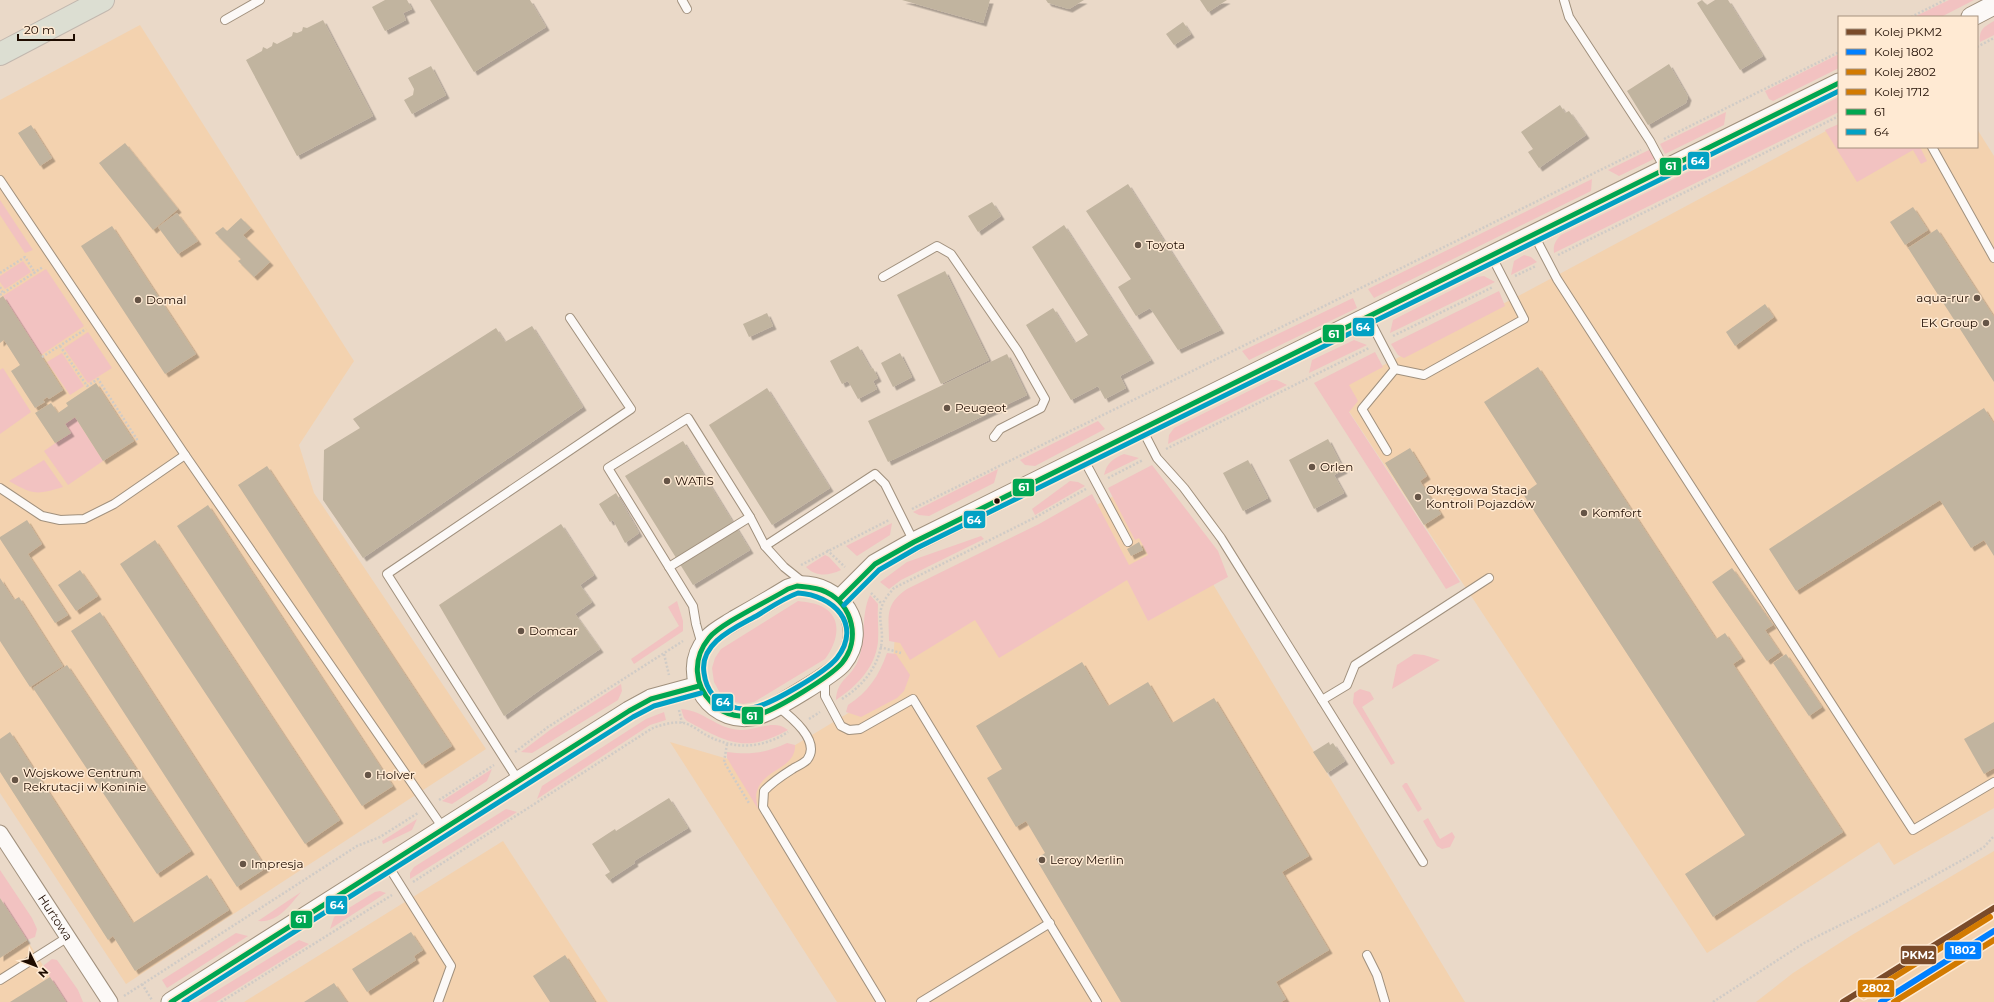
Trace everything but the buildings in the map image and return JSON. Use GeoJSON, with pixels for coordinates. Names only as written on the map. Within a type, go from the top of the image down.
{"type":"FeatureCollection","features":[{"type":"Feature","properties":{"kind":"main road"},"geometry":{"type":"LineString","coordinates":[[1,51],[103,0]]}},
{"type":"Feature","properties":{"kind":"street"},"geometry":{"type":"LineString","coordinates":[[1973,16],[1994,5]]}},
{"type":"Feature","properties":{"kind":"street"},"geometry":{"type":"LineString","coordinates":[[839,600],[875,564],[914,542],[1838,83]]}},
{"type":"Feature","properties":{"kind":"street"},"geometry":{"type":"LineString","coordinates":[[806,586],[826,590],[839,600],[847,610],[851,621],[852,642],[842,662],[835,670],[765,713],[754,716],[732,716],[712,705],[700,686],[697,666],[702,647],[715,632],[788,589],[806,586]]}},
{"type":"Feature","properties":{"kind":"street"},"geometry":{"type":"LineString","coordinates":[[171,1002],[518,780],[651,699],[700,686]]}},
{"type":"Feature","properties":{"kind":"street","name":"Hurtowa"},"geometry":{"type":"LineString","coordinates":[[0,833],[110,1002]]}},
{"type":"Feature","properties":{"kind":"lane"},"geometry":{"type":"LineString","coordinates":[[225,20],[260,0]]}},
{"type":"Feature","properties":{"kind":"lane"},"geometry":{"type":"LineString","coordinates":[[682,0],[687,9]]}},
{"type":"Feature","properties":{"kind":"lane"},"geometry":{"type":"LineString","coordinates":[[1564,0],[1569,17],[1650,141],[1666,169]]}},
{"type":"Feature","properties":{"kind":"lane"},"geometry":{"type":"LineString","coordinates":[[1933,148],[1994,258]]}},
{"type":"Feature","properties":{"kind":"lane"},"geometry":{"type":"LineString","coordinates":[[0,180],[185,455],[443,828]]}},
{"type":"Feature","properties":{"kind":"lane"},"geometry":{"type":"LineString","coordinates":[[1533,234],[1557,279],[1913,830],[1994,782]]}},
{"type":"Feature","properties":{"kind":"lane"},"geometry":{"type":"LineString","coordinates":[[883,277],[937,246],[951,254],[1017,350],[1045,399],[1041,408],[1000,429],[994,437]]}},
{"type":"Feature","properties":{"kind":"lane"},"geometry":{"type":"LineString","coordinates":[[1395,369],[1424,374],[1524,319],[1491,255]]}},
{"type":"Feature","properties":{"kind":"lane"},"geometry":{"type":"LineString","coordinates":[[1368,316],[1395,369]]}},
{"type":"Feature","properties":{"kind":"lane"},"geometry":{"type":"LineString","coordinates":[[518,780],[387,574],[631,409],[570,318]]}},
{"type":"Feature","properties":{"kind":"lane"},"geometry":{"type":"LineString","coordinates":[[1387,451],[1362,409],[1395,369]]}},
{"type":"Feature","properties":{"kind":"lane"},"geometry":{"type":"LineString","coordinates":[[702,647],[693,606],[608,468],[688,418],[750,517],[764,546],[784,568],[806,586]]}},
{"type":"Feature","properties":{"kind":"lane"},"geometry":{"type":"LineString","coordinates":[[1142,428],[1155,454],[1184,488],[1221,538],[1423,862]]}},
{"type":"Feature","properties":{"kind":"lane"},"geometry":{"type":"LineString","coordinates":[[0,488],[42,516],[60,520],[84,519],[114,504],[185,455]]}},
{"type":"Feature","properties":{"kind":"lane"},"geometry":{"type":"LineString","coordinates":[[1083,458],[1128,542]]}},
{"type":"Feature","properties":{"kind":"lane"},"geometry":{"type":"LineString","coordinates":[[764,546],[875,474],[885,484],[914,542]]}},
{"type":"Feature","properties":{"kind":"lane"},"geometry":{"type":"LineString","coordinates":[[669,567],[750,517]]}},
{"type":"Feature","properties":{"kind":"lane"},"geometry":{"type":"LineString","coordinates":[[1322,700],[1347,685],[1355,665],[1489,578]]}},
{"type":"Feature","properties":{"kind":"lane"},"geometry":{"type":"LineString","coordinates":[[825,676],[825,696],[841,726],[849,730],[860,729],[913,699],[1097,1002]]}},
{"type":"Feature","properties":{"kind":"lane"},"geometry":{"type":"LineString","coordinates":[[776,706],[790,716],[799,726],[811,743],[811,752],[806,760],[773,782],[764,790],[763,807],[881,1002]]}},
{"type":"Feature","properties":{"kind":"lane"},"geometry":{"type":"LineString","coordinates":[[387,864],[450,966],[438,1002]]}},
{"type":"Feature","properties":{"kind":"lane"},"geometry":{"type":"LineString","coordinates":[[921,1002],[1050,923]]}},
{"type":"Feature","properties":{"kind":"lane"},"geometry":{"type":"LineString","coordinates":[[0,980],[68,937]]}},
{"type":"Feature","properties":{"kind":"lane"},"geometry":{"type":"LineString","coordinates":[[1367,955],[1377,975],[1385,1002]]}},
{"type":"Feature","properties":{"kind":"path"},"geometry":{"type":"LineString","coordinates":[[1913,16],[1945,0]]}},
{"type":"Feature","properties":{"kind":"path"},"geometry":{"type":"LineString","coordinates":[[1978,47],[1994,38]]}},
{"type":"Feature","properties":{"kind":"path"},"geometry":{"type":"LineString","coordinates":[[221,1002],[651,729],[660,725],[685,723],[727,744],[746,746],[759,745],[780,737],[799,726],[853,692],[866,679],[878,658],[880,647],[880,612],[882,604],[894,588],[1036,517],[1155,454],[1838,116]]}},
{"type":"Feature","properties":{"kind":"path"},"geometry":{"type":"LineString","coordinates":[[0,273],[25,257],[35,273]]}},
{"type":"Feature","properties":{"kind":"path"},"geometry":{"type":"LineString","coordinates":[[0,294],[54,260]]}},
{"type":"Feature","properties":{"kind":"path"},"geometry":{"type":"LineString","coordinates":[[0,287],[3,292]]}},
{"type":"Feature","properties":{"kind":"path"},"geometry":{"type":"LineString","coordinates":[[42,357],[86,329]]}},
{"type":"Feature","properties":{"kind":"path"},"geometry":{"type":"LineString","coordinates":[[60,346],[87,386],[98,379],[138,441]]}},
{"type":"Feature","properties":{"kind":"path"},"geometry":{"type":"LineString","coordinates":[[880,647],[901,653]]}},
{"type":"Feature","properties":{"kind":"path"},"geometry":{"type":"LineString","coordinates":[[727,744],[724,762],[758,818],[771,820]]}},
{"type":"Feature","properties":{"kind":"path"},"geometry":{"type":"LineString","coordinates":[[1713,1002],[1804,943],[1883,904],[1964,859],[1991,841],[1994,836]]}},
{"type":"Feature","properties":{"kind":"path"},"geometry":{"type":"LineString","coordinates":[[142,984],[154,1002]]}},
{"type":"Feature","properties":{"kind":"shaded area"},"geometry":{"type":"Polygon","coordinates":[[[1949,0],[1974,0],[1943,16],[1916,16],[1949,0]]]}},
{"type":"Feature","properties":{"kind":"shaded area"},"geometry":{"type":"Polygon","coordinates":[[[1994,21],[1994,35],[1980,42],[1981,31],[1994,21]]]}},
{"type":"Feature","properties":{"kind":"shaded area"},"geometry":{"type":"Polygon","coordinates":[[[140,25],[354,361],[299,445],[314,493],[486,749],[126,984],[0,793],[0,100],[140,25]]]}},
{"type":"Feature","properties":{"kind":"shaded area"},"geometry":{"type":"Polygon","coordinates":[[[1838,54],[1838,68],[1773,101],[1769,99],[1765,91],[1838,54]]]}},
{"type":"Feature","properties":{"kind":"shaded area"},"geometry":{"type":"Polygon","coordinates":[[[1838,97],[1838,112],[1554,253],[1555,243],[1561,235],[1838,97]]]}},
{"type":"Feature","properties":{"kind":"shaded area"},"geometry":{"type":"Polygon","coordinates":[[[1726,112],[1724,125],[1665,154],[1660,144],[1726,112]]]}},
{"type":"Feature","properties":{"kind":"shaded area"},"geometry":{"type":"Polygon","coordinates":[[[1838,124],[1838,148],[1920,148],[1927,161],[1921,164],[1913,150],[1857,182],[1825,130],[1838,124]]]}},
{"type":"Feature","properties":{"kind":"shaded area"},"geometry":{"type":"Polygon","coordinates":[[[1838,125],[1838,148],[1978,148],[1978,131],[1994,156],[1994,808],[1894,865],[1879,842],[1707,953],[1335,390],[1524,293],[1838,125]]]}},
{"type":"Feature","properties":{"kind":"shaded area"},"geometry":{"type":"Polygon","coordinates":[[[1651,149],[1656,158],[1619,176],[1608,170],[1651,149]]]}},
{"type":"Feature","properties":{"kind":"shaded area"},"geometry":{"type":"Polygon","coordinates":[[[1592,179],[1591,191],[1374,298],[1368,289],[1592,179]]]}},
{"type":"Feature","properties":{"kind":"shaded area"},"geometry":{"type":"Polygon","coordinates":[[[0,200],[33,250],[25,253],[0,215],[0,200]]]}},
{"type":"Feature","properties":{"kind":"shaded area"},"geometry":{"type":"Polygon","coordinates":[[[1524,255],[1531,257],[1537,262],[1511,275],[1514,261],[1524,255]]]}},
{"type":"Feature","properties":{"kind":"shaded area"},"geometry":{"type":"Polygon","coordinates":[[[23,261],[31,272],[5,289],[0,282],[0,276],[23,261]]]}},
{"type":"Feature","properties":{"kind":"shaded area"},"geometry":{"type":"Polygon","coordinates":[[[46,269],[84,326],[41,355],[3,296],[46,269]]]}},
{"type":"Feature","properties":{"kind":"shaded area"},"geometry":{"type":"Polygon","coordinates":[[[1484,276],[1495,282],[1390,333],[1393,320],[1477,277],[1484,276]]]}},
{"type":"Feature","properties":{"kind":"shaded area"},"geometry":{"type":"Polygon","coordinates":[[[1499,291],[1505,306],[1404,358],[1398,355],[1391,344],[1499,291]]]}},
{"type":"Feature","properties":{"kind":"shaded area"},"geometry":{"type":"Polygon","coordinates":[[[1353,298],[1357,308],[1249,360],[1242,351],[1353,298]]]}},
{"type":"Feature","properties":{"kind":"shaded area"},"geometry":{"type":"Polygon","coordinates":[[[88,332],[112,368],[88,383],[64,348],[88,332]]]}},
{"type":"Feature","properties":{"kind":"shaded area"},"geometry":{"type":"Polygon","coordinates":[[[1354,340],[1367,345],[1309,373],[1312,360],[1354,340]]]}},
{"type":"Feature","properties":{"kind":"shaded area"},"geometry":{"type":"Polygon","coordinates":[[[1375,352],[1383,367],[1349,385],[1358,401],[1349,412],[1460,582],[1446,589],[1314,383],[1375,352]]]}},
{"type":"Feature","properties":{"kind":"shaded area"},"geometry":{"type":"Polygon","coordinates":[[[62,353],[84,386],[70,395],[47,362],[62,353]]]}},
{"type":"Feature","properties":{"kind":"shaded area"},"geometry":{"type":"Polygon","coordinates":[[[3,368],[31,412],[0,434],[0,370],[3,368]]]}},
{"type":"Feature","properties":{"kind":"shaded area"},"geometry":{"type":"Polygon","coordinates":[[[1271,380],[1277,380],[1287,385],[1168,444],[1169,435],[1174,428],[1271,380]]]}},
{"type":"Feature","properties":{"kind":"shaded area"},"geometry":{"type":"Polygon","coordinates":[[[75,417],[103,461],[68,485],[44,451],[70,433],[65,424],[75,417]]]}},
{"type":"Feature","properties":{"kind":"shaded area"},"geometry":{"type":"Polygon","coordinates":[[[1098,421],[1105,429],[1035,466],[1025,465],[1020,460],[1098,421]]]}},
{"type":"Feature","properties":{"kind":"shaded area"},"geometry":{"type":"Polygon","coordinates":[[[1124,454],[1139,458],[1104,475],[1111,462],[1124,454]]]}},
{"type":"Feature","properties":{"kind":"shaded area"},"geometry":{"type":"Polygon","coordinates":[[[44,460],[63,487],[35,492],[24,489],[9,481],[44,460]]]}},
{"type":"Feature","properties":{"kind":"shaded area"},"geometry":{"type":"Polygon","coordinates":[[[1152,465],[1218,551],[1228,577],[1148,621],[1127,580],[999,658],[975,620],[910,660],[900,643],[889,641],[889,612],[891,606],[894,600],[907,589],[1039,524],[1092,494],[1129,565],[1148,555],[1139,538],[1135,540],[1108,488],[1152,465]]]}},
{"type":"Feature","properties":{"kind":"shaded area"},"geometry":{"type":"Polygon","coordinates":[[[998,469],[994,483],[929,516],[919,515],[913,512],[998,469]]]}},
{"type":"Feature","properties":{"kind":"shaded area","name":"Leroy Merlin"},"geometry":{"type":"Polygon","coordinates":[[[1149,478],[1465,1002],[837,1002],[670,742],[745,764],[787,750],[865,703],[892,676],[897,607],[1149,478]]]}},
{"type":"Feature","properties":{"kind":"shaded area"},"geometry":{"type":"Polygon","coordinates":[[[1070,481],[1078,482],[1085,486],[1035,515],[1032,509],[1070,481]]]}},
{"type":"Feature","properties":{"kind":"shaded area"},"geometry":{"type":"Polygon","coordinates":[[[892,523],[890,535],[857,556],[846,546],[892,523]]]}},
{"type":"Feature","properties":{"kind":"shaded area"},"geometry":{"type":"Polygon","coordinates":[[[981,536],[984,539],[901,580],[889,589],[880,582],[907,562],[981,536]]]}},
{"type":"Feature","properties":{"kind":"shaded area"},"geometry":{"type":"Polygon","coordinates":[[[825,555],[829,557],[841,570],[827,574],[818,574],[806,567],[825,555]]]}},
{"type":"Feature","properties":{"kind":"shaded area"},"geometry":{"type":"Polygon","coordinates":[[[870,595],[878,604],[878,642],[876,651],[864,676],[851,689],[836,700],[841,684],[854,668],[860,655],[865,612],[870,595]]]}},
{"type":"Feature","properties":{"kind":"shaded area"},"geometry":{"type":"Polygon","coordinates":[[[677,601],[683,621],[683,631],[634,664],[631,659],[679,626],[668,607],[677,601]]]}},
{"type":"Feature","properties":{"kind":"shaded area"},"geometry":{"type":"Polygon","coordinates":[[[798,601],[823,607],[830,612],[834,618],[836,625],[835,639],[833,646],[825,659],[754,702],[743,704],[732,701],[720,693],[714,682],[712,668],[715,658],[721,649],[798,601]]]}},
{"type":"Feature","properties":{"kind":"shaded area"},"geometry":{"type":"Polygon","coordinates":[[[887,653],[896,654],[910,675],[904,691],[897,698],[861,717],[846,712],[848,705],[861,695],[872,683],[887,653]]]}},
{"type":"Feature","properties":{"kind":"shaded area"},"geometry":{"type":"Polygon","coordinates":[[[1414,654],[1424,655],[1440,660],[1392,689],[1397,665],[1414,654]]]}},
{"type":"Feature","properties":{"kind":"shaded area"},"geometry":{"type":"Polygon","coordinates":[[[621,684],[622,691],[618,700],[532,753],[521,752],[550,730],[621,684]]]}},
{"type":"Feature","properties":{"kind":"shaded area"},"geometry":{"type":"Polygon","coordinates":[[[1360,689],[1370,692],[1374,699],[1362,707],[1395,763],[1391,765],[1353,703],[1354,693],[1360,689]]]}},
{"type":"Feature","properties":{"kind":"shaded area"},"geometry":{"type":"Polygon","coordinates":[[[681,709],[689,710],[732,729],[746,730],[777,725],[788,730],[759,742],[736,742],[713,735],[687,721],[684,718],[681,709]]]}},
{"type":"Feature","properties":{"kind":"shaded area"},"geometry":{"type":"Polygon","coordinates":[[[664,712],[666,720],[650,725],[537,799],[542,786],[646,719],[664,712]]]}},
{"type":"Feature","properties":{"kind":"shaded area"},"geometry":{"type":"Polygon","coordinates":[[[787,743],[795,745],[794,753],[785,764],[760,784],[756,795],[758,809],[727,758],[727,752],[743,753],[765,751],[787,743]]]}},
{"type":"Feature","properties":{"kind":"shaded area"},"geometry":{"type":"Polygon","coordinates":[[[492,769],[487,781],[452,804],[442,801],[492,769]]]}},
{"type":"Feature","properties":{"kind":"shaded area"},"geometry":{"type":"Polygon","coordinates":[[[1407,783],[1422,809],[1418,812],[1402,786],[1407,783]]]}},
{"type":"Feature","properties":{"kind":"shaded area"},"geometry":{"type":"Polygon","coordinates":[[[506,809],[517,812],[410,879],[410,873],[414,867],[506,809]]]}},
{"type":"Feature","properties":{"kind":"shaded area"},"geometry":{"type":"Polygon","coordinates":[[[1428,818],[1440,839],[1452,832],[1455,837],[1450,847],[1442,849],[1437,846],[1423,821],[1428,818]]]}},
{"type":"Feature","properties":{"kind":"shaded area"},"geometry":{"type":"Polygon","coordinates":[[[417,819],[412,830],[383,844],[382,841],[417,819]]]}},
{"type":"Feature","properties":{"kind":"shaded area"},"geometry":{"type":"Polygon","coordinates":[[[503,841],[608,1002],[244,1002],[503,841]]]}},
{"type":"Feature","properties":{"kind":"shaded area"},"geometry":{"type":"Polygon","coordinates":[[[1994,851],[1994,1002],[1756,1002],[1793,973],[1852,935],[1994,851]]]}},
{"type":"Feature","properties":{"kind":"shaded area"},"geometry":{"type":"Polygon","coordinates":[[[0,870],[32,918],[37,929],[35,937],[27,940],[0,898],[0,870]]]}},
{"type":"Feature","properties":{"kind":"shaded area"},"geometry":{"type":"Polygon","coordinates":[[[380,891],[386,893],[330,929],[334,917],[375,892],[380,891]]]}},
{"type":"Feature","properties":{"kind":"shaded area"},"geometry":{"type":"Polygon","coordinates":[[[301,892],[287,908],[277,916],[265,921],[258,921],[301,892]]]}},
{"type":"Feature","properties":{"kind":"shaded area"},"geometry":{"type":"Polygon","coordinates":[[[0,898],[27,940],[66,1002],[0,1002],[0,898]]]}},
{"type":"Feature","properties":{"kind":"shaded area"},"geometry":{"type":"Polygon","coordinates":[[[236,933],[248,936],[167,988],[162,980],[236,933]]]}},
{"type":"Feature","properties":{"kind":"shaded area"},"geometry":{"type":"Polygon","coordinates":[[[299,940],[309,944],[216,1002],[198,1002],[299,940]]]}},
{"type":"Feature","properties":{"kind":"shaded area"},"geometry":{"type":"Polygon","coordinates":[[[52,959],[57,960],[78,990],[83,1002],[66,1002],[43,966],[52,959]]]}},
{"type":"Feature","properties":{"kind":"rail line","name":"PKM2"},"geometry":{"type":"LineString","coordinates":[[1843,1002],[1994,908]]}},
{"type":"Feature","properties":{"kind":"rail line","name":"2802"},"geometry":{"type":"LineString","coordinates":[[1864,996],[1990,917]]}},
{"type":"Feature","properties":{"kind":"rail line","name":"1802"},"geometry":{"type":"LineString","coordinates":[[1881,1002],[1994,931]]}},
{"type":"Feature","properties":{"kind":"rail line","name":"1712"},"geometry":{"type":"LineString","coordinates":[[1894,1002],[1994,940]]}},
{"type":"Feature","properties":{"kind":"transit line","name":"61"},"geometry":{"type":"LineString","coordinates":[[839,600],[875,564],[914,542],[1838,83]]}},
{"type":"Feature","properties":{"kind":"transit line","name":"64"},"geometry":{"type":"LineString","coordinates":[[844,605],[879,570],[917,548],[1838,91]]}},
{"type":"Feature","properties":{"kind":"transit line","name":"61"},"geometry":{"type":"LineString","coordinates":[[797,586],[823,590],[843,605],[851,624],[852,634],[848,654],[842,663],[827,676],[803,692],[768,711],[747,716],[728,714],[722,711],[706,696],[699,680],[697,672],[698,663],[704,646],[709,638],[724,626],[746,612],[788,589],[797,586]]}},
{"type":"Feature","properties":{"kind":"transit line","name":"64"},"geometry":{"type":"LineString","coordinates":[[798,593],[823,599],[833,605],[840,614],[845,623],[847,634],[844,646],[837,658],[797,688],[759,706],[740,709],[730,706],[717,699],[708,688],[704,673],[704,662],[707,653],[713,644],[730,630],[798,593]]}},
{"type":"Feature","properties":{"kind":"transit line","name":"61"},"geometry":{"type":"LineString","coordinates":[[171,1002],[629,711],[651,699],[699,686]]}},
{"type":"Feature","properties":{"kind":"transit line","name":"64"},"geometry":{"type":"LineString","coordinates":[[184,1002],[633,717],[654,706],[701,693]]}},
{"type":"Feature","properties":{"kind":"place","name":"Toyota"},"geometry":{"type":"Point","coordinates":[1138,245]}},
{"type":"Feature","properties":{"kind":"place","name":"aqua-rur"},"geometry":{"type":"Point","coordinates":[1977,298]}},
{"type":"Feature","properties":{"kind":"place","name":"Domal"},"geometry":{"type":"Point","coordinates":[138,300]}},
{"type":"Feature","properties":{"kind":"place","name":"EK Group"},"geometry":{"type":"Point","coordinates":[1986,323]}},
{"type":"Feature","properties":{"kind":"place","name":"Peugeot"},"geometry":{"type":"Point","coordinates":[947,408]}},
{"type":"Feature","properties":{"kind":"place","name":"Orlen"},"geometry":{"type":"Point","coordinates":[1312,467]}},
{"type":"Feature","properties":{"kind":"place","name":"WATIS"},"geometry":{"type":"Point","coordinates":[667,481]}},
{"type":"Feature","properties":{"kind":"place","name":"Okręgowa Stacja Kontroli Pojazdów"},"geometry":{"type":"Point","coordinates":[1418,497]}},
{"type":"Feature","properties":{"kind":"place","name":"Komfort"},"geometry":{"type":"Point","coordinates":[1584,513]}},
{"type":"Feature","properties":{"kind":"place","name":"Domcar"},"geometry":{"type":"Point","coordinates":[521,631]}},
{"type":"Feature","properties":{"kind":"place","name":"Holver"},"geometry":{"type":"Point","coordinates":[368,775]}},
{"type":"Feature","properties":{"kind":"place","name":"Wojskowe Centrum Rekrutacji w Koninie"},"geometry":{"type":"Point","coordinates":[15,780]}},
{"type":"Feature","properties":{"kind":"place","name":"Leroy Merlin"},"geometry":{"type":"Point","coordinates":[1042,860]}},
{"type":"Feature","properties":{"kind":"place","name":"Impresja"},"geometry":{"type":"Point","coordinates":[243,864]}}]}
